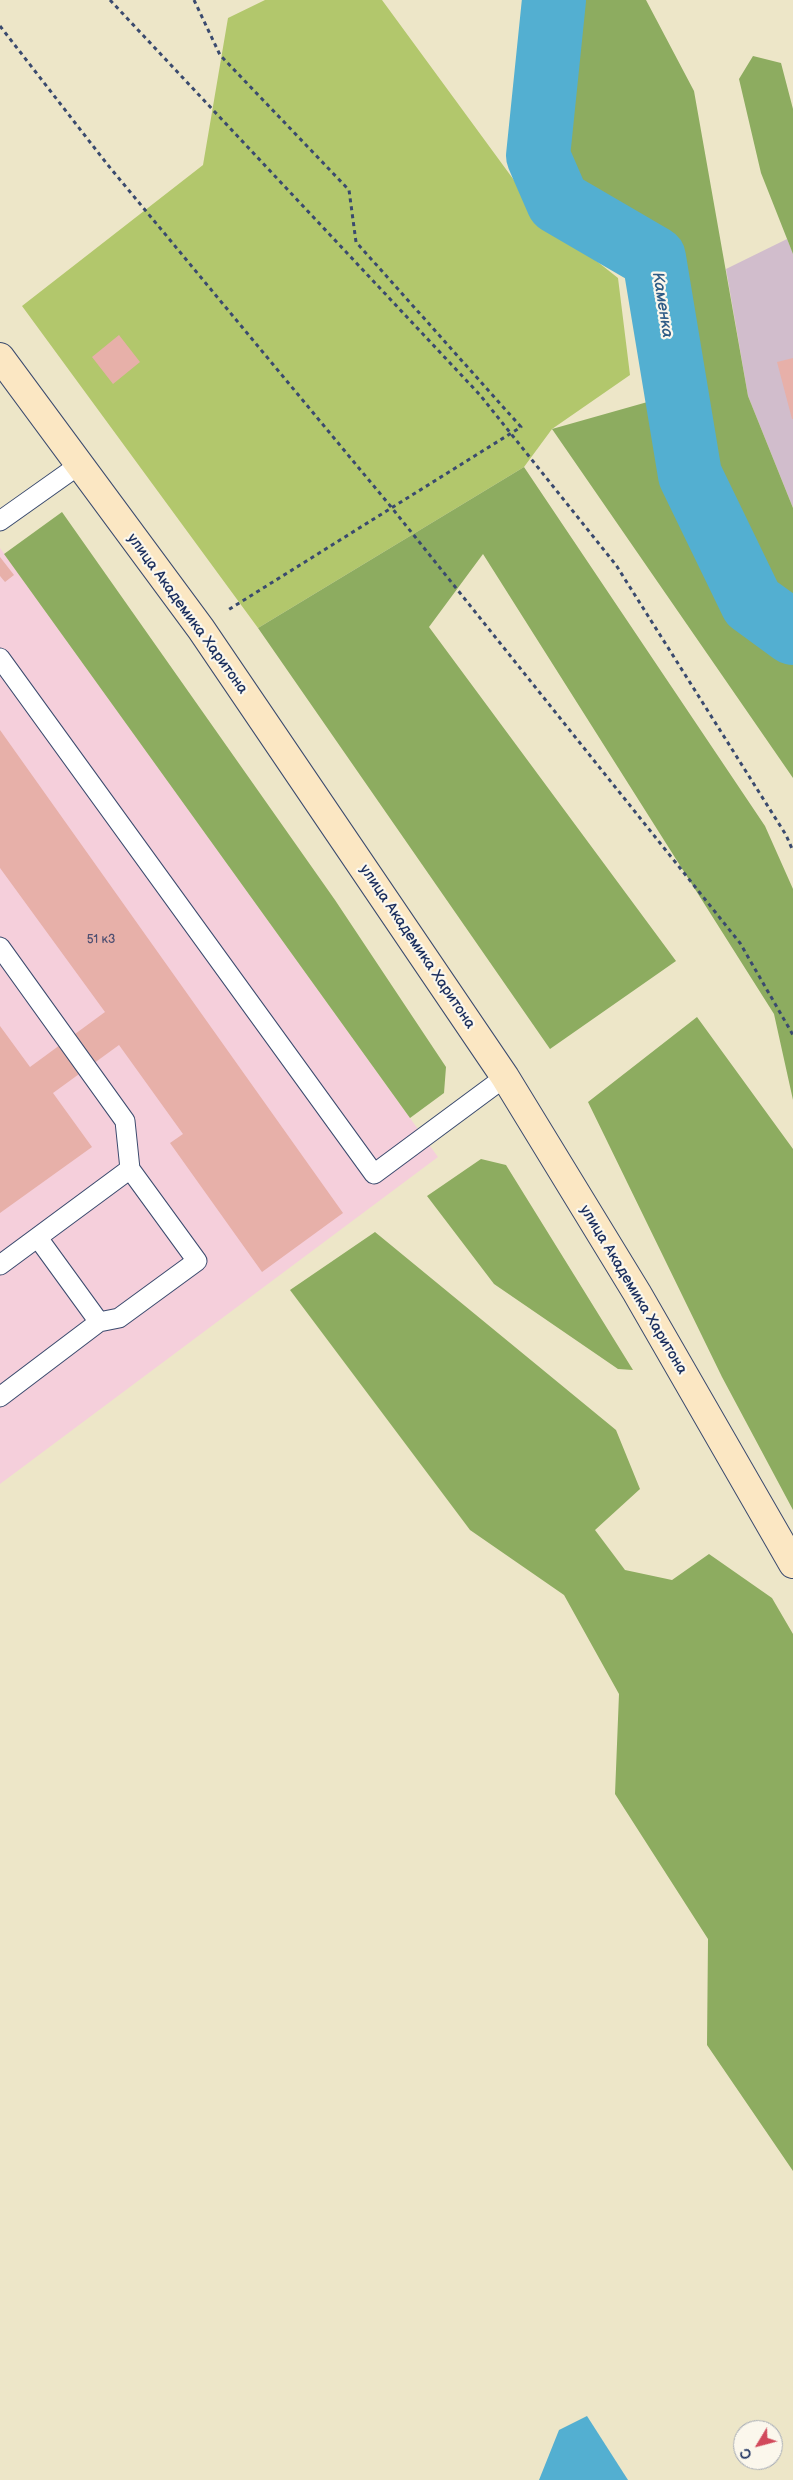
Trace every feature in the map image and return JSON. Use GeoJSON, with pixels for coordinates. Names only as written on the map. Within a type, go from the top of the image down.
{"type":"FeatureCollection","features":[{"type":"Feature","properties":{"kind":"street","name":"улица Академика Харитона"},"geometry":{"type":"LineString","coordinates":[[0,357],[201,629],[505,1077],[637,1293],[793,1564]]}},
{"type":"Feature","properties":{"kind":"lane"},"geometry":{"type":"LineString","coordinates":[[0,521],[79,465]]}},
{"type":"Feature","properties":{"kind":"lane"},"geometry":{"type":"LineString","coordinates":[[0,658],[374,1174],[505,1077]]}},
{"type":"Feature","properties":{"kind":"lane"},"geometry":{"type":"LineString","coordinates":[[0,948],[125,1121],[130,1169],[197,1261],[119,1318],[98,1322],[0,1397]]}},
{"type":"Feature","properties":{"kind":"lane"},"geometry":{"type":"LineString","coordinates":[[0,1265],[130,1169]]}},
{"type":"Feature","properties":{"kind":"lane"},"geometry":{"type":"LineString","coordinates":[[38,1238],[98,1322]]}},
{"type":"Feature","properties":{"kind":"path"},"geometry":{"type":"LineString","coordinates":[[110,0],[480,395],[616,565],[786,835],[793,851]]}},
{"type":"Feature","properties":{"kind":"path"},"geometry":{"type":"LineString","coordinates":[[194,0],[220,55],[349,190],[356,242],[521,427],[242,600],[201,629]]}},
{"type":"Feature","properties":{"kind":"path"},"geometry":{"type":"LineString","coordinates":[[0,26],[107,164],[392,508],[740,943],[793,1035]]}},
{"type":"Feature","properties":{"kind":"shaded area"},"geometry":{"type":"Polygon","coordinates":[[[787,239],[793,253],[793,508],[748,396],[726,269],[787,239]]]}},
{"type":"Feature","properties":{"kind":"shaded area"},"geometry":{"type":"Polygon","coordinates":[[[0,548],[438,1157],[0,1484],[0,548]]]}},
{"type":"Feature","properties":{"kind":"green space"},"geometry":{"type":"Polygon","coordinates":[[[265,0],[382,0],[541,217],[618,278],[630,375],[552,429],[524,467],[258,628],[22,306],[203,165],[228,18],[265,0]]]}},
{"type":"Feature","properties":{"kind":"green space"},"geometry":{"type":"Polygon","coordinates":[[[540,0],[646,0],[694,91],[748,396],[793,508],[793,778],[552,429],[651,401],[640,265],[591,233],[525,182],[540,0]]]}},
{"type":"Feature","properties":{"kind":"green space"},"geometry":{"type":"Polygon","coordinates":[[[753,56],[781,63],[793,109],[793,254],[761,173],[739,79],[753,56]]]}},
{"type":"Feature","properties":{"kind":"green space"},"geometry":{"type":"Polygon","coordinates":[[[524,467],[765,826],[793,889],[793,1100],[774,1014],[483,554],[429,627],[676,961],[550,1049],[258,628],[524,467]]]}},
{"type":"Feature","properties":{"kind":"green space"},"geometry":{"type":"Polygon","coordinates":[[[62,512],[335,900],[446,1067],[444,1093],[410,1118],[4,554],[62,512]]]}},
{"type":"Feature","properties":{"kind":"green space"},"geometry":{"type":"Polygon","coordinates":[[[697,1017],[793,1149],[793,1510],[722,1377],[588,1102],[697,1017]]]}},
{"type":"Feature","properties":{"kind":"green space"},"geometry":{"type":"Polygon","coordinates":[[[481,1159],[506,1165],[633,1370],[618,1369],[494,1284],[427,1196],[481,1159]]]}},
{"type":"Feature","properties":{"kind":"green space"},"geometry":{"type":"Polygon","coordinates":[[[375,1232],[616,1430],[640,1489],[595,1530],[625,1570],[672,1580],[709,1554],[772,1598],[793,1634],[793,2171],[707,2045],[708,1939],[615,1794],[619,1694],[564,1595],[470,1530],[290,1290],[375,1232]]]}},
{"type":"Feature","properties":{"kind":"water"},"geometry":{"type":"Polygon","coordinates":[[[587,2416],[628,2480],[539,2480],[559,2430],[587,2416]]]}},
{"type":"Feature","properties":{"kind":"building"},"geometry":{"type":"Polygon","coordinates":[[[119,335],[140,362],[113,384],[92,357],[119,335]]]}},
{"type":"Feature","properties":{"kind":"building"},"geometry":{"type":"Polygon","coordinates":[[[793,358],[793,419],[792,419],[777,362],[793,358]]]}},
{"type":"Feature","properties":{"kind":"building"},"geometry":{"type":"Polygon","coordinates":[[[0,557],[14,575],[5,582],[0,576],[0,557]]]}},
{"type":"Feature","properties":{"kind":"building"},"geometry":{"type":"Polygon","coordinates":[[[0,730],[343,1213],[262,1272],[170,1143],[183,1134],[119,1045],[53,1093],[92,1147],[0,1213],[0,1026],[30,1067],[105,1012],[0,868],[0,730]]]}},
{"type":"Feature","properties":{"kind":"waterway","name":"Каменка"},"geometry":{"type":"LineString","coordinates":[[554,0],[538,156],[558,202],[654,258],[690,475],[752,603],[793,633]]}}]}
